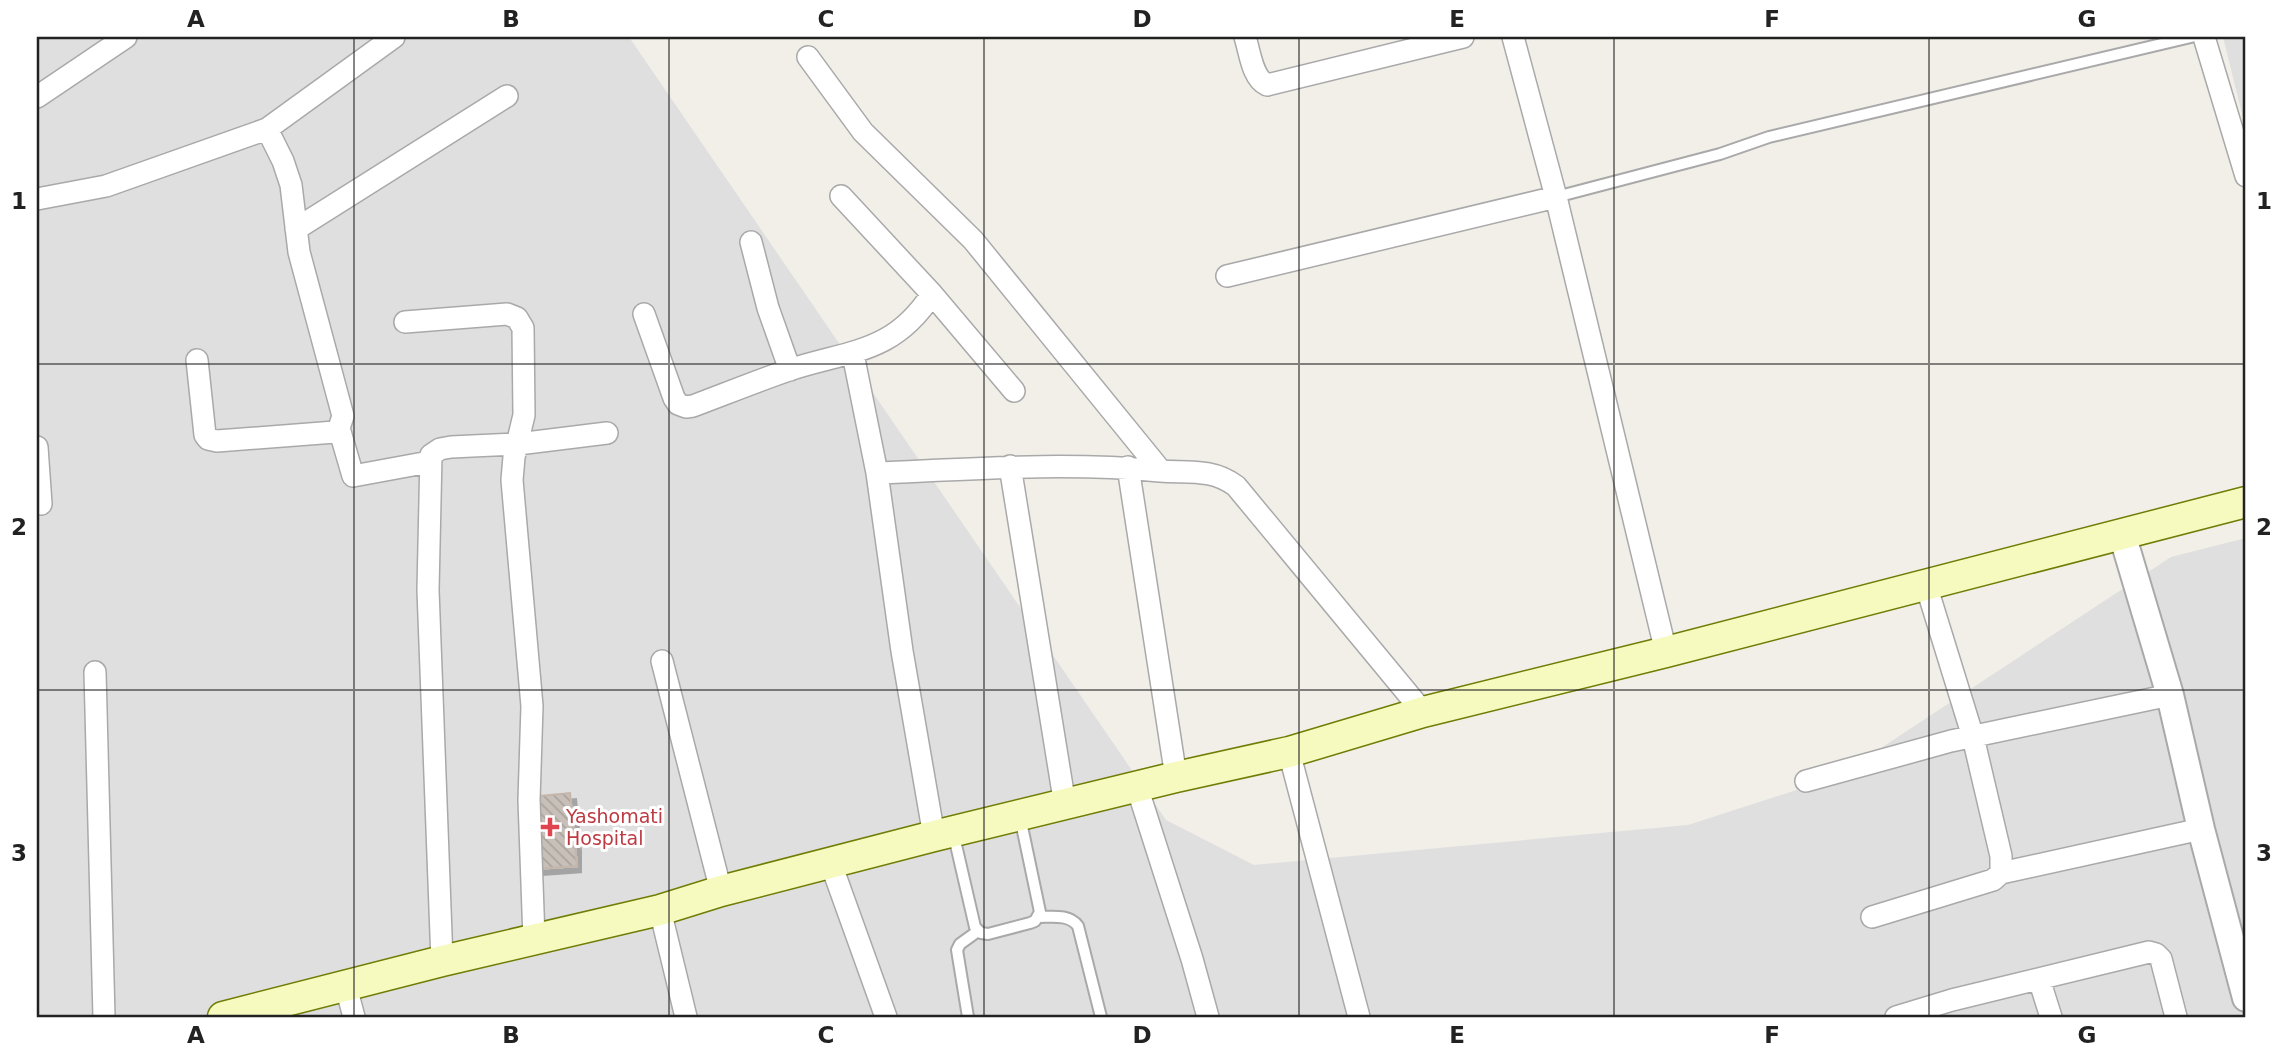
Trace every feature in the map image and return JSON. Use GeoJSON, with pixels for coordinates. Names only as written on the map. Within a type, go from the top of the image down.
{"type":"FeatureCollection","features":[{"type":"Feature","properties":{"kind":"main road"},"geometry":{"type":"LineString","coordinates":[[223,1017],[442,961],[660,910],[722,891],[944,834],[1289,752],[1423,712],[2246,502]]}},
{"type":"Feature","properties":{"kind":"street"},"geometry":{"type":"LineString","coordinates":[[37,97],[126,37]]}},
{"type":"Feature","properties":{"kind":"street"},"geometry":{"type":"LineString","coordinates":[[37,199],[106,186],[267,130],[394,37]]}},
{"type":"Feature","properties":{"kind":"street"},"geometry":{"type":"LineString","coordinates":[[1245,37],[1256,75],[1267,85],[1463,37]]}},
{"type":"Feature","properties":{"kind":"street"},"geometry":{"type":"LineString","coordinates":[[1513,37],[1556,197],[1666,652]]}},
{"type":"Feature","properties":{"kind":"street"},"geometry":{"type":"LineString","coordinates":[[2204,37],[2246,176]]}},
{"type":"Feature","properties":{"kind":"street"},"geometry":{"type":"LineString","coordinates":[[808,57],[863,132],[974,240],[1161,471]]}},
{"type":"Feature","properties":{"kind":"street"},"geometry":{"type":"LineString","coordinates":[[296,229],[507,96]]}},
{"type":"Feature","properties":{"kind":"street"},"geometry":{"type":"LineString","coordinates":[[197,360],[205,435],[208,439],[217,442],[335,432],[339,428],[343,416],[299,252],[287,173],[267,130]]}},
{"type":"Feature","properties":{"kind":"street"},"geometry":{"type":"LineString","coordinates":[[841,196],[932,294],[1014,391]]}},
{"type":"Feature","properties":{"kind":"street"},"geometry":{"type":"LineString","coordinates":[[1227,276],[1556,197]]}},
{"type":"Feature","properties":{"kind":"street"},"geometry":{"type":"LineString","coordinates":[[751,242],[768,309],[790,370]]}},
{"type":"Feature","properties":{"kind":"street"},"geometry":{"type":"LineString","coordinates":[[644,314],[674,398],[681,406],[693,406],[790,370],[853,354],[900,331],[918,314],[932,294]]}},
{"type":"Feature","properties":{"kind":"street"},"geometry":{"type":"LineString","coordinates":[[405,322],[507,314],[517,318],[523,328],[524,415],[514,457],[512,480],[532,706],[528,800],[534,939]]}},
{"type":"Feature","properties":{"kind":"street"},"geometry":{"type":"LineString","coordinates":[[853,354],[877,473],[902,651],[944,834]]}},
{"type":"Feature","properties":{"kind":"street"},"geometry":{"type":"LineString","coordinates":[[339,428],[353,476],[429,462]]}},
{"type":"Feature","properties":{"kind":"street"},"geometry":{"type":"LineString","coordinates":[[442,961],[428,590],[431,455],[451,447],[607,433]]}},
{"type":"Feature","properties":{"kind":"street"},"geometry":{"type":"LineString","coordinates":[[37,447],[41,504]]}},
{"type":"Feature","properties":{"kind":"street"},"geometry":{"type":"LineString","coordinates":[[877,473],[1010,466],[1128,467],[1216,474],[1236,486],[1423,712]]}},
{"type":"Feature","properties":{"kind":"street"},"geometry":{"type":"LineString","coordinates":[[1010,466],[1065,805]]}},
{"type":"Feature","properties":{"kind":"street"},"geometry":{"type":"LineString","coordinates":[[1128,467],[1176,777]]}},
{"type":"Feature","properties":{"kind":"street"},"geometry":{"type":"LineString","coordinates":[[2122,534],[2170,695],[2201,829],[2246,998]]}},
{"type":"Feature","properties":{"kind":"street"},"geometry":{"type":"LineString","coordinates":[[1926,585],[1973,737],[2001,856],[2001,873]]}},
{"type":"Feature","properties":{"kind":"street"},"geometry":{"type":"LineString","coordinates":[[662,660],[722,891]]}},
{"type":"Feature","properties":{"kind":"street"},"geometry":{"type":"LineString","coordinates":[[95,672],[104,1017]]}},
{"type":"Feature","properties":{"kind":"street"},"geometry":{"type":"LineString","coordinates":[[1806,780],[1973,737],[2170,695]]}},
{"type":"Feature","properties":{"kind":"street"},"geometry":{"type":"LineString","coordinates":[[1289,752],[1359,1017]]}},
{"type":"Feature","properties":{"kind":"street"},"geometry":{"type":"LineString","coordinates":[[1137,787],[1208,1017]]}},
{"type":"Feature","properties":{"kind":"street"},"geometry":{"type":"LineString","coordinates":[[1872,917],[1993,880],[2001,873],[2201,829]]}},
{"type":"Feature","properties":{"kind":"street"},"geometry":{"type":"LineString","coordinates":[[831,864],[886,1017]]}},
{"type":"Feature","properties":{"kind":"street"},"geometry":{"type":"LineString","coordinates":[[660,910],[686,1017]]}},
{"type":"Feature","properties":{"kind":"street"},"geometry":{"type":"LineString","coordinates":[[1896,1017],[1954,1009],[2039,979],[2153,953],[2161,959],[2176,1017]]}},
{"type":"Feature","properties":{"kind":"street"},"geometry":{"type":"LineString","coordinates":[[2039,979],[2051,1017]]}},
{"type":"Feature","properties":{"kind":"street"},"geometry":{"type":"LineString","coordinates":[[346,986],[354,1017]]}},
{"type":"Feature","properties":{"kind":"lane"},"geometry":{"type":"LineString","coordinates":[[1556,197],[1720,154],[1769,137],[2192,37]]}},
{"type":"Feature","properties":{"kind":"lane"},"geometry":{"type":"LineString","coordinates":[[1020,817],[1040,905],[1039,917]]}},
{"type":"Feature","properties":{"kind":"lane"},"geometry":{"type":"LineString","coordinates":[[944,834],[978,931],[988,934],[1030,923],[1039,917],[1075,921],[1101,1017]]}},
{"type":"Feature","properties":{"kind":"lane"},"geometry":{"type":"LineString","coordinates":[[968,1017],[957,950],[960,944],[978,931]]}},
{"type":"Feature","properties":{"kind":"shaded area"},"geometry":{"type":"Polygon","coordinates":[[[37,37],[629,37],[1166,820],[1254,865],[1688,825],[1837,777],[2171,557],[2246,538],[2246,1017],[37,1017],[37,37]]]}},
{"type":"Feature","properties":{"kind":"shaded area"},"geometry":{"type":"Polygon","coordinates":[[[2223,37],[2246,37],[2246,130],[2223,37]]]}},
{"type":"Feature","properties":{"kind":"building"},"geometry":{"type":"Polygon","coordinates":[[[570,793],[577,866],[537,869],[530,797],[570,793]]]}},
{"type":"Feature","properties":{"kind":"place","name":"Yashomati Hospital"},"geometry":{"type":"Point","coordinates":[550,827]}}]}
